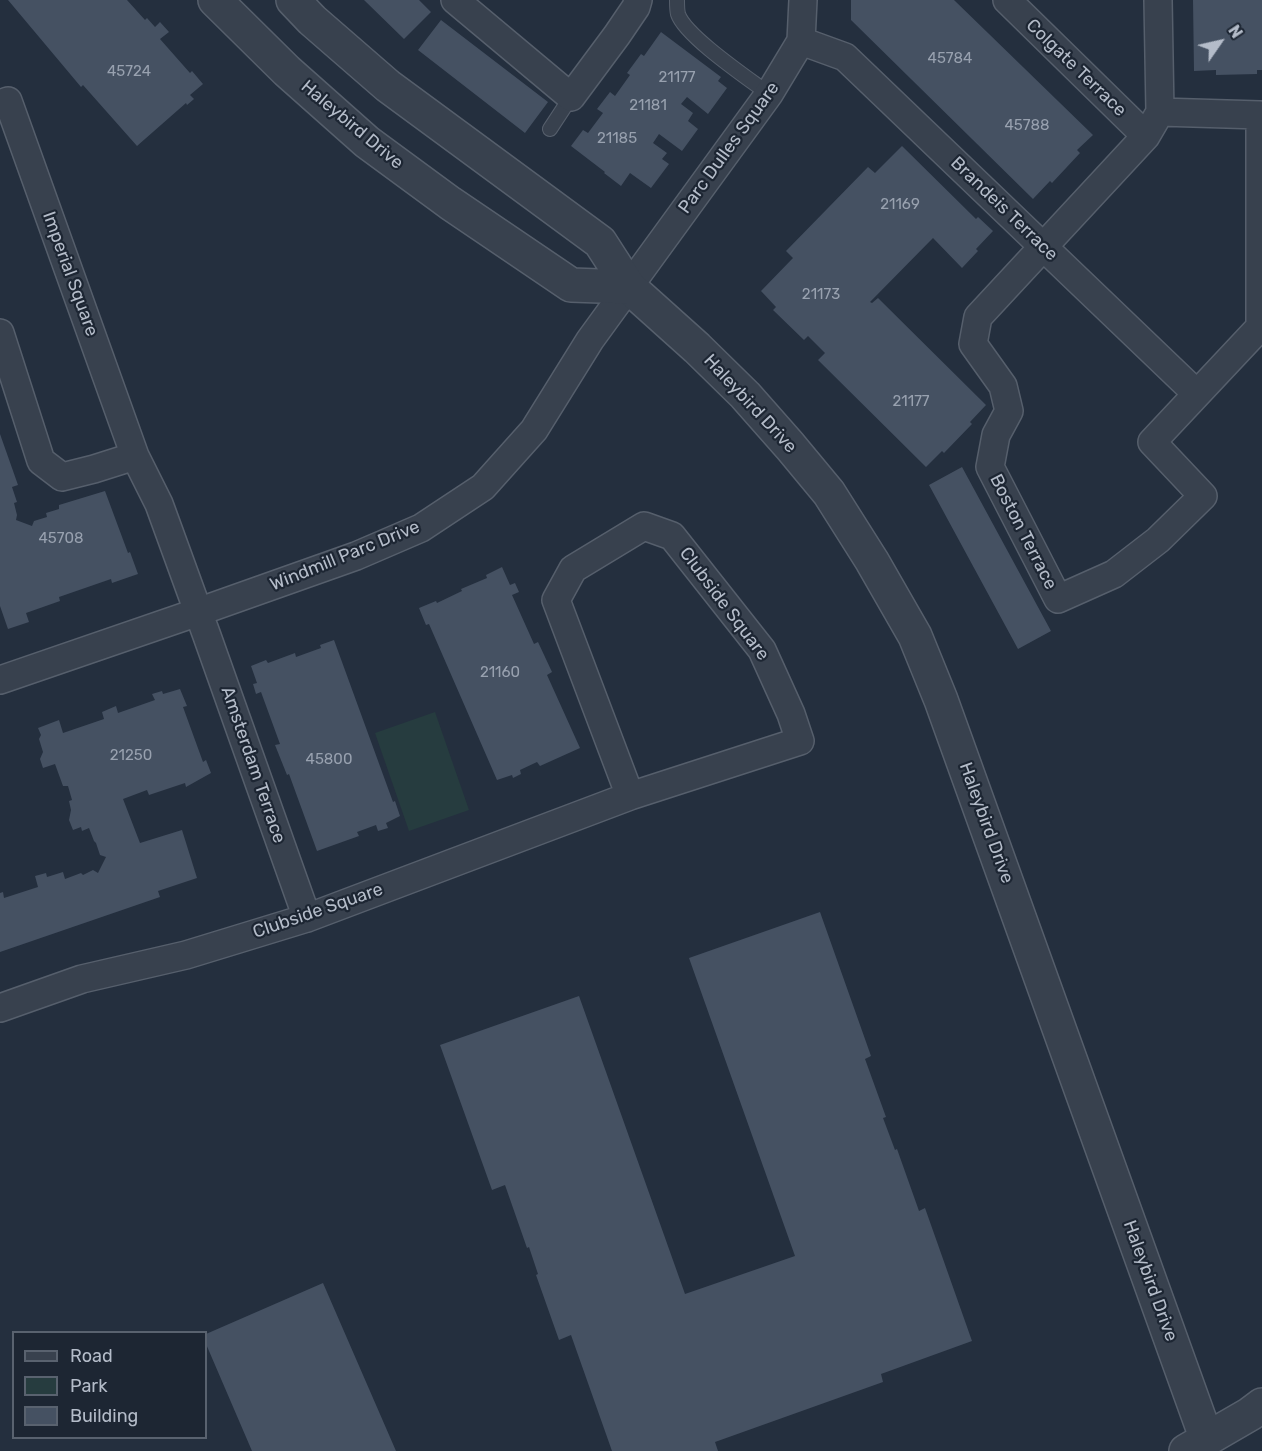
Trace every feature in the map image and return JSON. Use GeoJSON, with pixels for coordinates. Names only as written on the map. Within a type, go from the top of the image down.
{"type":"FeatureCollection","features":[{"type":"Feature","properties":{"kind":"street","name":"Haleybird Drive"},"geometry":{"type":"LineString","coordinates":[[214,0],[287,71],[367,142],[450,203],[571,285],[629,287]]}},
{"type":"Feature","properties":{"kind":"street","name":"Haleybird Drive"},"geometry":{"type":"LineString","coordinates":[[293,0],[312,20],[388,86],[600,242],[629,287],[698,348],[745,395],[790,446],[823,485],[872,561],[915,636],[941,700],[1196,1445]]}},
{"type":"Feature","properties":{"kind":"street"},"geometry":{"type":"LineString","coordinates":[[455,0],[571,97],[617,35],[636,7],[638,0]]}},
{"type":"Feature","properties":{"kind":"street","name":"Parc Dulles Square"},"geometry":{"type":"LineString","coordinates":[[629,287],[770,94],[801,41],[803,0]]}},
{"type":"Feature","properties":{"kind":"street","name":"Colgate Terrace"},"geometry":{"type":"LineString","coordinates":[[1007,0],[1146,136]]}},
{"type":"Feature","properties":{"kind":"street"},"geometry":{"type":"LineString","coordinates":[[1158,0],[1160,112]]}},
{"type":"Feature","properties":{"kind":"street","name":"Brandeis Terrace"},"geometry":{"type":"LineString","coordinates":[[801,41],[845,57],[1197,394]]}},
{"type":"Feature","properties":{"kind":"street","name":"Imperial Square"},"geometry":{"type":"LineString","coordinates":[[0,104],[8,100],[135,456],[159,504],[198,612]]}},
{"type":"Feature","properties":{"kind":"street","name":"Boston Terrace"},"geometry":{"type":"LineString","coordinates":[[1160,112],[1260,115],[1260,327],[1152,442],[1203,496],[1158,540],[1114,574],[1058,599],[990,467],[996,435],[1009,411],[1002,386],[973,344],[978,317],[1146,136],[1160,112]]}},
{"type":"Feature","properties":{"kind":"street","name":"Windmill Parc Drive"},"geometry":{"type":"LineString","coordinates":[[0,680],[356,556],[421,528],[483,487],[534,430],[590,340],[629,287]]}},
{"type":"Feature","properties":{"kind":"street"},"geometry":{"type":"LineString","coordinates":[[0,333],[41,461],[62,477],[135,456]]}},
{"type":"Feature","properties":{"kind":"street","name":"Clubside Square"},"geometry":{"type":"LineString","coordinates":[[0,1008],[82,979],[186,955],[307,918],[630,796],[800,741],[791,714],[762,650],[672,536],[644,526],[573,569],[556,600],[630,796]]}},
{"type":"Feature","properties":{"kind":"street","name":"Amsterdam Terrace"},"geometry":{"type":"LineString","coordinates":[[198,612],[307,918]]}},
{"type":"Feature","properties":{"kind":"street"},"geometry":{"type":"LineString","coordinates":[[1196,1445],[1250,1414],[1262,1404]]}},
{"type":"Feature","properties":{"kind":"lane"},"geometry":{"type":"LineString","coordinates":[[677,0],[678,14],[686,27],[711,50],[770,94]]}},
{"type":"Feature","properties":{"kind":"lane"},"geometry":{"type":"LineString","coordinates":[[550,129],[571,97]]}},
{"type":"Feature","properties":{"kind":"green space"},"geometry":{"type":"Polygon","coordinates":[[[435,712],[469,810],[409,831],[375,733],[435,712]]]}},
{"type":"Feature","properties":{"kind":"building"},"geometry":{"type":"Polygon","coordinates":[[[8,0],[127,0],[145,20],[147,18],[155,27],[160,22],[169,32],[160,39],[203,84],[190,95],[194,99],[187,105],[186,103],[137,146],[83,85],[81,87],[8,0]]]}},
{"type":"Feature","properties":{"kind":"building"},"geometry":{"type":"Polygon","coordinates":[[[364,0],[419,0],[431,12],[404,39],[364,0]]]}},
{"type":"Feature","properties":{"kind":"building"},"geometry":{"type":"Polygon","coordinates":[[[851,0],[954,0],[1093,135],[1077,150],[1080,153],[1052,183],[1050,181],[1033,199],[851,20],[851,0]]]}},
{"type":"Feature","properties":{"kind":"building"},"geometry":{"type":"Polygon","coordinates":[[[1193,0],[1262,0],[1262,70],[1257,70],[1257,74],[1216,75],[1216,70],[1194,71],[1193,0]]]}},
{"type":"Feature","properties":{"kind":"building"},"geometry":{"type":"Polygon","coordinates":[[[441,20],[548,102],[525,133],[418,50],[441,20]]]}},
{"type":"Feature","properties":{"kind":"building"},"geometry":{"type":"Polygon","coordinates":[[[661,32],[721,77],[718,81],[727,88],[708,114],[687,97],[681,104],[693,113],[688,121],[698,129],[682,151],[659,134],[653,143],[667,153],[662,159],[669,164],[651,188],[630,173],[621,186],[571,146],[583,130],[588,133],[603,113],[597,109],[610,92],[615,96],[630,75],[627,73],[641,54],[644,56],[661,32]]]}},
{"type":"Feature","properties":{"kind":"building"},"geometry":{"type":"Polygon","coordinates":[[[902,146],[976,219],[978,217],[993,231],[962,268],[933,238],[870,302],[878,298],[986,405],[970,422],[972,424],[944,453],[942,451],[926,467],[818,360],[825,353],[808,336],[804,340],[773,310],[776,307],[761,291],[793,258],[786,251],[868,167],[875,173],[902,146]]]}},
{"type":"Feature","properties":{"kind":"building"},"geometry":{"type":"Polygon","coordinates":[[[0,434],[18,485],[12,487],[17,502],[14,503],[16,520],[32,526],[34,521],[47,517],[46,513],[59,509],[59,505],[105,491],[138,574],[112,583],[111,579],[59,597],[60,601],[26,613],[29,622],[8,629],[0,606],[0,434]]]}},
{"type":"Feature","properties":{"kind":"building"},"geometry":{"type":"Polygon","coordinates":[[[962,467],[1051,631],[1018,649],[929,485],[962,467]]]}},
{"type":"Feature","properties":{"kind":"building"},"geometry":{"type":"Polygon","coordinates":[[[502,567],[510,585],[515,583],[519,592],[512,595],[534,644],[538,642],[552,672],[547,675],[580,748],[540,766],[537,762],[520,770],[521,774],[513,778],[512,775],[497,780],[429,624],[426,625],[419,608],[436,601],[437,603],[462,591],[461,589],[487,578],[486,575],[502,567]]]}},
{"type":"Feature","properties":{"kind":"building"},"geometry":{"type":"Polygon","coordinates":[[[334,640],[400,816],[386,823],[388,828],[378,831],[376,825],[357,832],[359,836],[317,851],[289,774],[287,775],[275,745],[280,744],[261,692],[256,694],[253,684],[257,683],[251,666],[266,660],[268,663],[295,653],[296,657],[321,648],[320,645],[334,640]]]}},
{"type":"Feature","properties":{"kind":"building"},"geometry":{"type":"Polygon","coordinates":[[[180,689],[187,706],[183,707],[203,762],[206,760],[211,773],[186,787],[185,783],[149,795],[147,790],[123,799],[140,843],[182,830],[197,878],[158,891],[160,897],[0,952],[0,893],[3,892],[4,898],[38,887],[35,876],[46,873],[47,877],[63,872],[65,879],[93,870],[98,873],[106,857],[100,855],[89,828],[82,831],[81,827],[73,830],[69,820],[71,810],[69,801],[72,800],[68,786],[63,786],[55,764],[43,768],[40,759],[43,752],[39,739],[41,735],[38,728],[59,720],[63,733],[104,719],[102,712],[116,706],[118,713],[155,700],[152,694],[162,691],[163,694],[180,689]]]}},
{"type":"Feature","properties":{"kind":"building"},"geometry":{"type":"Polygon","coordinates":[[[820,912],[871,1056],[865,1059],[886,1117],[883,1118],[895,1150],[897,1149],[919,1211],[925,1208],[972,1341],[881,1374],[883,1382],[715,1442],[718,1451],[612,1451],[571,1335],[559,1340],[536,1275],[538,1274],[529,1247],[527,1248],[505,1185],[492,1190],[440,1045],[579,996],[685,1294],[795,1256],[689,958],[820,912]]]}},
{"type":"Feature","properties":{"kind":"building"},"geometry":{"type":"Polygon","coordinates":[[[323,1283],[396,1451],[252,1451],[207,1346],[207,1334],[323,1283]]]}}]}
